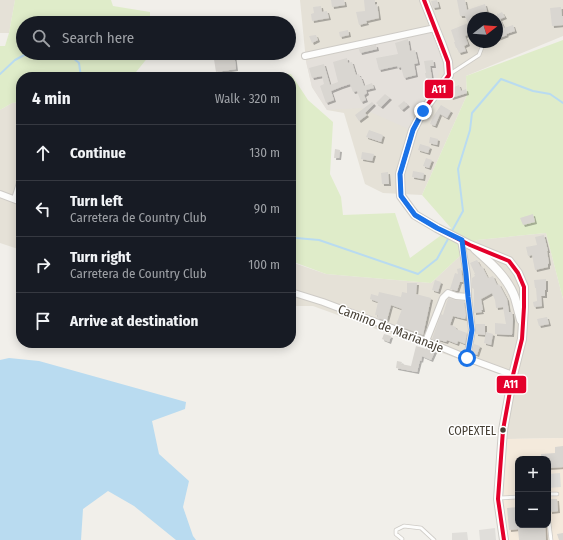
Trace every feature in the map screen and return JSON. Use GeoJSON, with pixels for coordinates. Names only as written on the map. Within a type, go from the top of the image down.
{"type":"FeatureCollection","features":[{"type":"Feature","properties":{"kind":"street"},"geometry":{"type":"LineString","coordinates":[[424,0],[442,44],[448,62],[449,75],[423,111],[413,130],[400,174],[401,196],[415,215],[462,240],[492,263],[504,278],[515,297],[523,326]]}},
{"type":"Feature","properties":{"kind":"street"},"geometry":{"type":"LineString","coordinates":[[305,56],[435,28]]}},
{"type":"Feature","properties":{"kind":"street"},"geometry":{"type":"LineString","coordinates":[[0,194],[16,199]]}},
{"type":"Feature","properties":{"kind":"street"},"geometry":{"type":"LineString","coordinates":[[462,240],[472,330],[467,358]]}},
{"type":"Feature","properties":{"kind":"street"},"geometry":{"type":"LineString","coordinates":[[470,245],[509,261],[518,272],[524,287],[522,339],[513,375],[503,430],[498,498],[504,540]]}},
{"type":"Feature","properties":{"kind":"street"},"geometry":{"type":"LineString","coordinates":[[426,341],[443,298],[448,293],[456,296],[468,297]]}},
{"type":"Feature","properties":{"kind":"street","name":"Camino de Marianaje"},"geometry":{"type":"LineString","coordinates":[[296,294],[323,302],[513,375]]}},
{"type":"Feature","properties":{"kind":"lane"},"geometry":{"type":"LineString","coordinates":[[449,75],[479,54],[482,48]]}},
{"type":"Feature","properties":{"kind":"lane"},"geometry":{"type":"LineString","coordinates":[[551,494],[557,494]]}},
{"type":"Feature","properties":{"kind":"lane"},"geometry":{"type":"LineString","coordinates":[[498,498],[515,497]]}},
{"type":"Feature","properties":{"kind":"lane"},"geometry":{"type":"LineString","coordinates":[[402,539],[396,534],[396,530],[404,526],[421,528],[434,540]]}},
{"type":"Feature","properties":{"kind":"lane"},"geometry":{"type":"LineString","coordinates":[[550,528],[551,540]]}},
{"type":"Feature","properties":{"kind":"shaded area"},"geometry":{"type":"Polygon","coordinates":[[[0,0],[15,0],[9,33],[0,33],[0,0]]]}},
{"type":"Feature","properties":{"kind":"shaded area"},"geometry":{"type":"Polygon","coordinates":[[[300,0],[563,0],[563,36],[466,76],[467,95],[422,195],[383,193],[365,184],[344,113],[327,110],[312,87],[306,61],[300,0]]]}},
{"type":"Feature","properties":{"kind":"shaded area"},"geometry":{"type":"Polygon","coordinates":[[[434,29],[443,65],[411,130],[361,108],[327,110],[312,87],[306,61],[434,29]]]}},
{"type":"Feature","properties":{"kind":"shaded area"},"geometry":{"type":"Polygon","coordinates":[[[12,103],[16,103],[16,248],[0,243],[0,110],[12,103]]]}},
{"type":"Feature","properties":{"kind":"shaded area"},"geometry":{"type":"Polygon","coordinates":[[[546,233],[563,299],[563,438],[507,439],[508,377],[313,306],[296,306],[296,264],[326,274],[431,283],[477,240],[546,233]]]}},
{"type":"Feature","properties":{"kind":"shaded area"},"geometry":{"type":"Polygon","coordinates":[[[563,438],[563,540],[510,540],[503,500],[507,439],[563,438]]]}},
{"type":"Feature","properties":{"kind":"shaded area"},"geometry":{"type":"Polygon","coordinates":[[[560,473],[561,487],[551,488],[551,474],[560,473]]]}},
{"type":"Feature","properties":{"kind":"shaded area"},"geometry":{"type":"Polygon","coordinates":[[[495,528],[496,540],[480,540],[479,530],[495,528]]]}},
{"type":"Feature","properties":{"kind":"shaded area"},"geometry":{"type":"Polygon","coordinates":[[[467,532],[468,540],[452,540],[452,533],[467,532]]]}},
{"type":"Feature","properties":{"kind":"green space"},"geometry":{"type":"Polygon","coordinates":[[[15,0],[111,0],[113,6],[150,12],[150,16],[16,16],[16,60],[146,60],[136,72],[16,72],[16,103],[12,103],[0,110],[0,46],[5,46],[15,0]]]}},
{"type":"Feature","properties":{"kind":"green space"},"geometry":{"type":"Polygon","coordinates":[[[563,40],[563,299],[546,233],[477,240],[431,283],[326,274],[296,263],[296,82],[308,100],[333,122],[330,174],[341,197],[343,215],[395,213],[410,258],[451,228],[422,195],[467,95],[466,76],[563,40]]]}},
{"type":"Feature","properties":{"kind":"water"},"geometry":{"type":"Polygon","coordinates":[[[9,358],[39,361],[186,402],[185,409],[152,421],[159,454],[189,481],[183,507],[193,536],[196,540],[176,540],[134,506],[108,491],[83,509],[81,540],[0,540],[0,360],[9,358]]]}},
{"type":"Feature","properties":{"kind":"building"},"geometry":{"type":"Polygon","coordinates":[[[331,0],[344,0],[345,5],[332,7],[331,0]]]}},
{"type":"Feature","properties":{"kind":"building"},"geometry":{"type":"Polygon","coordinates":[[[364,0],[375,0],[379,18],[366,21],[367,23],[359,25],[356,12],[365,11],[364,0]]]}},
{"type":"Feature","properties":{"kind":"building"},"geometry":{"type":"Polygon","coordinates":[[[437,0],[439,7],[433,8],[431,1],[437,0]]]}},
{"type":"Feature","properties":{"kind":"building"},"geometry":{"type":"Polygon","coordinates":[[[457,0],[465,0],[467,10],[485,4],[487,11],[467,12],[467,21],[465,16],[460,16],[457,0]]]}},
{"type":"Feature","properties":{"kind":"building"},"geometry":{"type":"Polygon","coordinates":[[[321,6],[322,12],[327,11],[329,18],[312,21],[311,14],[314,13],[313,7],[321,6]]]}},
{"type":"Feature","properties":{"kind":"building"},"geometry":{"type":"Polygon","coordinates":[[[561,7],[563,25],[552,26],[550,8],[561,7]]]}},
{"type":"Feature","properties":{"kind":"building"},"geometry":{"type":"Polygon","coordinates":[[[467,23],[467,35],[465,36],[467,44],[464,46],[466,51],[459,53],[451,30],[467,23]]]}},
{"type":"Feature","properties":{"kind":"building"},"geometry":{"type":"Polygon","coordinates":[[[513,25],[515,31],[506,34],[507,35],[503,37],[503,26],[504,28],[513,25]]]}},
{"type":"Feature","properties":{"kind":"building"},"geometry":{"type":"Polygon","coordinates":[[[348,30],[349,35],[340,37],[339,32],[348,30]]]}},
{"type":"Feature","properties":{"kind":"building"},"geometry":{"type":"Polygon","coordinates":[[[316,35],[318,40],[312,43],[309,36],[316,35]]]}},
{"type":"Feature","properties":{"kind":"building"},"geometry":{"type":"Polygon","coordinates":[[[408,39],[410,51],[415,50],[418,63],[414,64],[416,75],[404,78],[401,67],[398,68],[397,66],[379,70],[376,58],[398,54],[395,43],[408,39]]]}},
{"type":"Feature","properties":{"kind":"building"},"geometry":{"type":"Polygon","coordinates":[[[376,45],[377,49],[360,53],[359,49],[376,45]]]}},
{"type":"Feature","properties":{"kind":"building"},"geometry":{"type":"Polygon","coordinates":[[[347,58],[348,63],[352,62],[356,75],[359,74],[364,86],[372,83],[374,88],[366,90],[367,93],[364,95],[366,100],[361,102],[357,91],[353,92],[350,84],[331,91],[334,100],[326,103],[320,86],[324,84],[322,76],[312,78],[309,68],[324,64],[330,85],[338,82],[333,62],[347,58]]]}},
{"type":"Feature","properties":{"kind":"building"},"geometry":{"type":"Polygon","coordinates":[[[214,60],[235,60],[236,69],[216,72],[214,60]]]}},
{"type":"Feature","properties":{"kind":"building"},"geometry":{"type":"Polygon","coordinates":[[[433,60],[434,66],[430,66],[432,78],[426,78],[424,61],[433,60]]]}},
{"type":"Feature","properties":{"kind":"building"},"geometry":{"type":"Polygon","coordinates":[[[459,85],[461,91],[466,89],[467,93],[451,98],[450,94],[454,93],[452,88],[459,85]]]}},
{"type":"Feature","properties":{"kind":"building"},"geometry":{"type":"Polygon","coordinates":[[[385,94],[390,98],[381,107],[376,103],[385,94]]]}},
{"type":"Feature","properties":{"kind":"building"},"geometry":{"type":"Polygon","coordinates":[[[404,101],[408,105],[402,110],[398,106],[404,101]]]}},
{"type":"Feature","properties":{"kind":"building"},"geometry":{"type":"Polygon","coordinates":[[[372,102],[374,104],[365,113],[367,115],[359,121],[355,115],[372,102]]]}},
{"type":"Feature","properties":{"kind":"building"},"geometry":{"type":"Polygon","coordinates":[[[441,105],[451,111],[447,118],[440,114],[435,126],[430,124],[433,117],[441,105]]]}},
{"type":"Feature","properties":{"kind":"building"},"geometry":{"type":"Polygon","coordinates":[[[369,130],[383,135],[381,142],[366,137],[369,130]]]}},
{"type":"Feature","properties":{"kind":"building"},"geometry":{"type":"Polygon","coordinates":[[[430,137],[438,139],[437,145],[429,143],[430,137]]]}},
{"type":"Feature","properties":{"kind":"building"},"geometry":{"type":"Polygon","coordinates":[[[420,144],[430,147],[428,153],[418,150],[420,144]]]}},
{"type":"Feature","properties":{"kind":"building"},"geometry":{"type":"Polygon","coordinates":[[[335,149],[340,150],[339,158],[334,158],[335,149]]]}},
{"type":"Feature","properties":{"kind":"building"},"geometry":{"type":"Polygon","coordinates":[[[362,152],[374,154],[372,161],[361,159],[362,152]]]}},
{"type":"Feature","properties":{"kind":"building"},"geometry":{"type":"Polygon","coordinates":[[[426,158],[432,160],[429,168],[423,166],[426,158]]]}},
{"type":"Feature","properties":{"kind":"building"},"geometry":{"type":"Polygon","coordinates":[[[413,171],[424,173],[423,179],[412,177],[413,171]]]}},
{"type":"Feature","properties":{"kind":"building"},"geometry":{"type":"Polygon","coordinates":[[[388,172],[389,184],[382,184],[381,173],[388,172]]]}},
{"type":"Feature","properties":{"kind":"building"},"geometry":{"type":"Polygon","coordinates":[[[533,214],[535,222],[523,225],[520,218],[533,214]]]}},
{"type":"Feature","properties":{"kind":"building"},"geometry":{"type":"Polygon","coordinates":[[[544,235],[548,251],[548,267],[535,270],[532,255],[528,256],[526,247],[537,245],[535,237],[544,235]]]}},
{"type":"Feature","properties":{"kind":"building"},"geometry":{"type":"Polygon","coordinates":[[[477,260],[488,278],[493,276],[497,285],[499,284],[507,299],[509,312],[512,312],[513,319],[512,335],[495,334],[495,323],[506,324],[503,307],[496,308],[492,293],[481,299],[482,312],[474,313],[474,289],[472,288],[472,278],[475,274],[470,263],[477,260]]]}},
{"type":"Feature","properties":{"kind":"building"},"geometry":{"type":"Polygon","coordinates":[[[461,268],[463,282],[460,282],[457,291],[450,289],[455,273],[458,274],[457,269],[461,268]]]}},
{"type":"Feature","properties":{"kind":"building"},"geometry":{"type":"Polygon","coordinates":[[[546,279],[545,296],[541,296],[542,306],[534,307],[533,302],[537,301],[534,280],[546,279]]]}},
{"type":"Feature","properties":{"kind":"building"},"geometry":{"type":"Polygon","coordinates":[[[435,280],[441,282],[438,292],[432,290],[435,280]]]}},
{"type":"Feature","properties":{"kind":"building"},"geometry":{"type":"Polygon","coordinates":[[[407,283],[417,283],[416,294],[431,298],[423,335],[396,325],[402,309],[391,305],[387,320],[377,318],[378,315],[375,315],[378,302],[370,299],[371,294],[378,296],[379,292],[401,297],[402,292],[407,293],[407,283]]]}},
{"type":"Feature","properties":{"kind":"building"},"geometry":{"type":"Polygon","coordinates":[[[449,298],[464,301],[466,315],[465,319],[453,316],[450,325],[467,333],[465,344],[458,341],[457,344],[447,340],[446,342],[432,339],[441,314],[443,315],[449,298]]]}},
{"type":"Feature","properties":{"kind":"building"},"geometry":{"type":"Polygon","coordinates":[[[547,317],[549,324],[539,326],[537,319],[547,317]]]}},
{"type":"Feature","properties":{"kind":"building"},"geometry":{"type":"Polygon","coordinates":[[[476,324],[485,324],[485,335],[476,334],[476,324]]]}},
{"type":"Feature","properties":{"kind":"building"},"geometry":{"type":"Polygon","coordinates":[[[486,332],[493,334],[491,345],[484,343],[486,332]]]}},
{"type":"Feature","properties":{"kind":"building"},"geometry":{"type":"Polygon","coordinates":[[[384,334],[391,336],[389,342],[382,339],[384,334]]]}},
{"type":"Feature","properties":{"kind":"building"},"geometry":{"type":"Polygon","coordinates":[[[474,344],[480,346],[477,355],[472,353],[474,344]]]}},
{"type":"Feature","properties":{"kind":"building"},"geometry":{"type":"Polygon","coordinates":[[[416,346],[435,351],[431,360],[422,356],[417,372],[396,368],[397,361],[402,362],[401,364],[411,366],[416,346]]]}},
{"type":"Feature","properties":{"kind":"building"},"geometry":{"type":"Polygon","coordinates":[[[563,446],[563,467],[551,468],[551,456],[541,456],[541,454],[555,453],[555,447],[563,446]]]}},
{"type":"Feature","properties":{"kind":"building"},"geometry":{"type":"Polygon","coordinates":[[[551,499],[557,499],[558,511],[551,512],[551,499]]]}},
{"type":"Feature","properties":{"kind":"building"},"geometry":{"type":"Polygon","coordinates":[[[515,507],[515,528],[545,528],[546,540],[519,540],[518,529],[509,530],[507,508],[515,507]]]}},
{"type":"Feature","properties":{"kind":"building"},"geometry":{"type":"Polygon","coordinates":[[[563,533],[563,540],[559,540],[557,534],[563,533]]]}},
{"type":"Feature","properties":{"kind":"waterway"},"geometry":{"type":"LineString","coordinates":[[0,74],[16,59]]}},
{"type":"Feature","properties":{"kind":"waterway"},"geometry":{"type":"LineString","coordinates":[[75,60],[79,63],[80,72]]}},
{"type":"Feature","properties":{"kind":"waterway"},"geometry":{"type":"LineString","coordinates":[[452,231],[463,211],[458,169],[470,130],[472,113],[501,79],[533,91],[550,94],[563,103]]}},
{"type":"Feature","properties":{"kind":"waterway"},"geometry":{"type":"LineString","coordinates":[[296,238],[319,240],[418,274],[437,259],[448,239]]}},
{"type":"Feature","properties":{"kind":"transit line","name":"A11"},"geometry":{"type":"LineString","coordinates":[[424,0],[448,62],[449,75],[423,111],[413,130],[400,174],[401,196],[415,215],[470,245],[509,261],[518,273],[524,287],[522,339],[513,375],[503,430],[498,499],[504,540]]}},
{"type":"Feature","properties":{"kind":"place","name":"COPEXTEL"},"geometry":{"type":"Point","coordinates":[503,430]}},
{"type":"Feature","properties":{"kind":"route"},"geometry":{"type":"LineString","coordinates":[[423,111],[413,130],[400,174],[401,196],[415,215],[462,240],[472,330],[467,358]]}}]}
